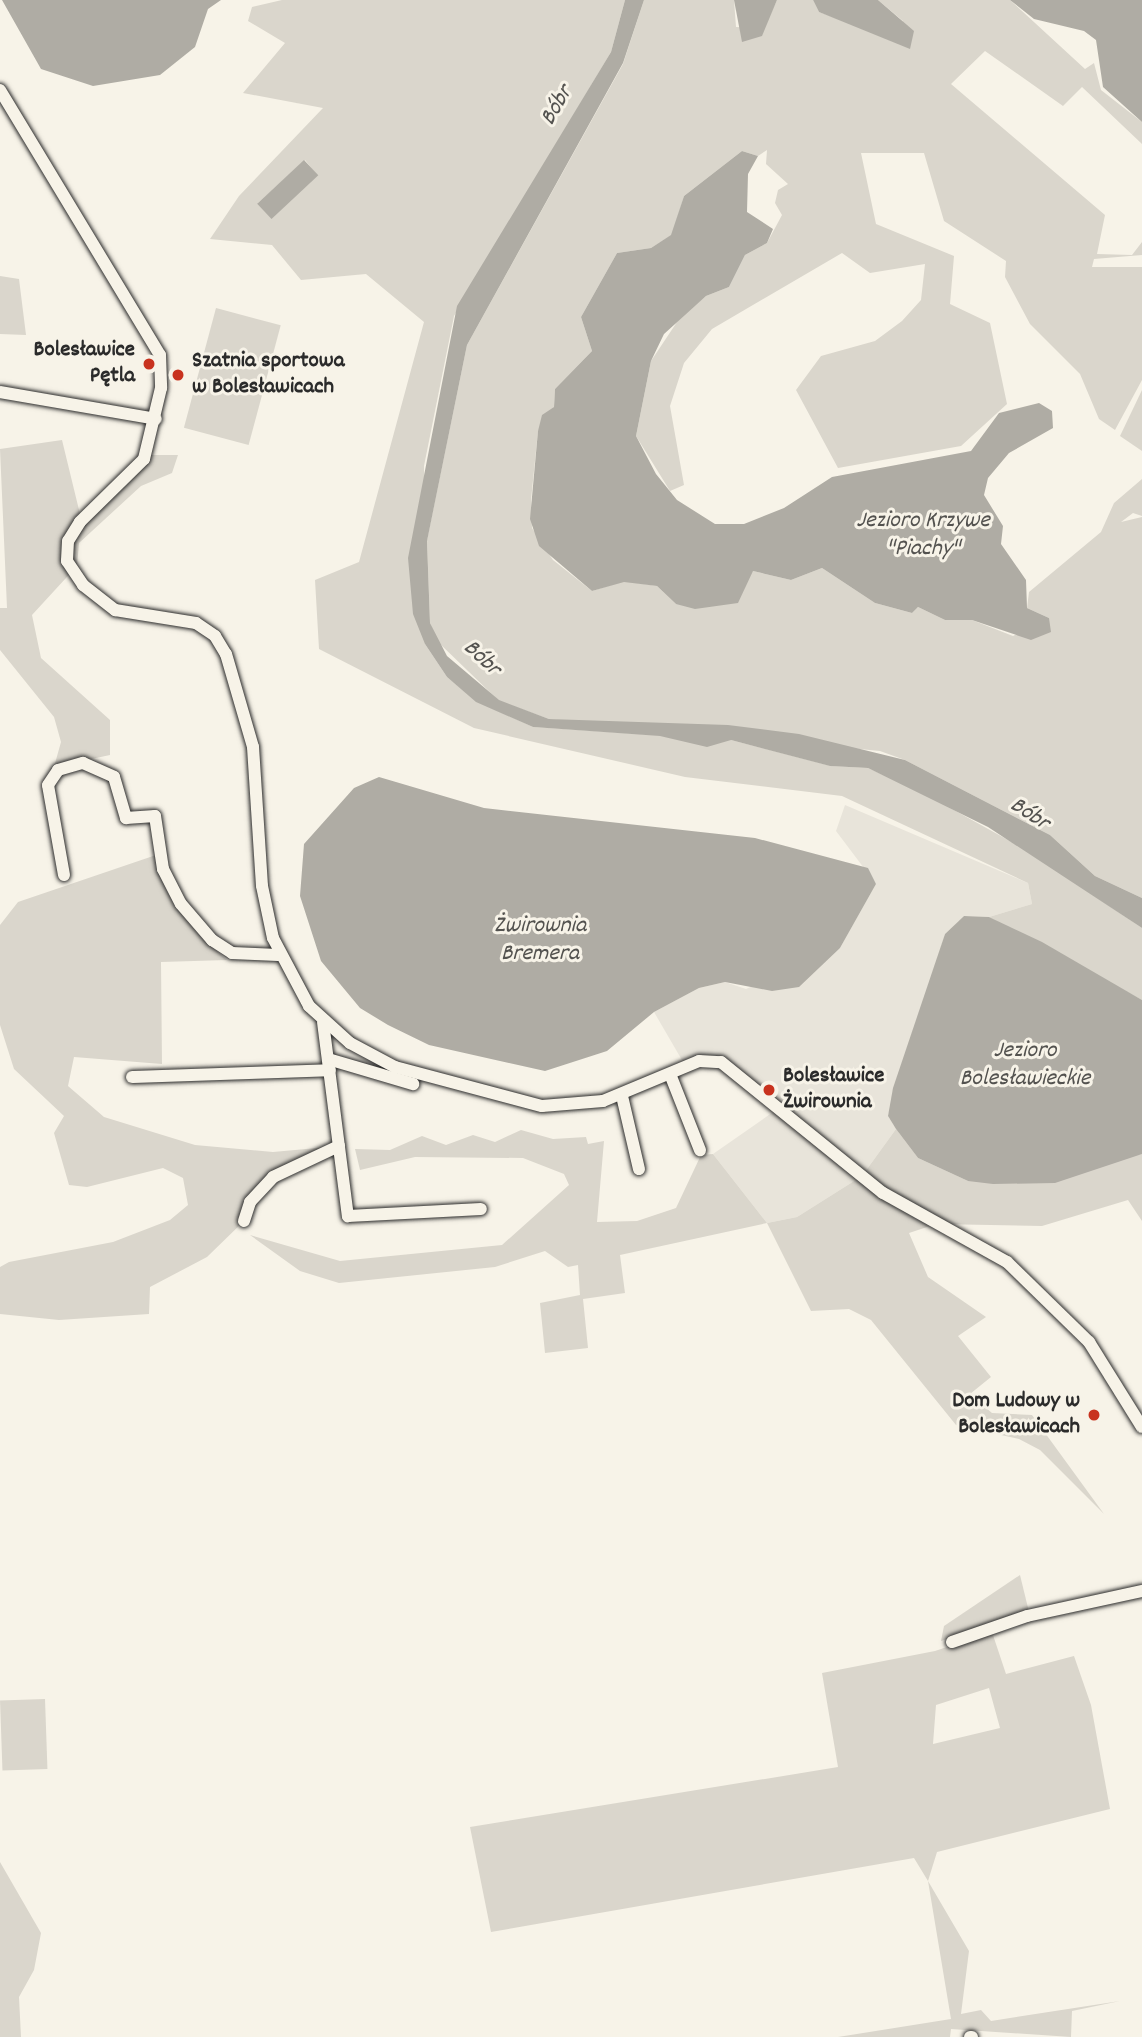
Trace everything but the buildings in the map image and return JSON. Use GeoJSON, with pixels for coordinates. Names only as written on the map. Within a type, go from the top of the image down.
{"type":"FeatureCollection","features":[{"type":"Feature","properties":{"kind":"street"},"geometry":{"type":"LineString","coordinates":[[0,90],[153,340],[162,379],[156,419],[144,459],[80,522],[68,541],[67,561],[83,585],[114,610],[203,626],[226,654],[253,747],[262,886],[278,955],[323,1021],[395,1067],[521,1103],[569,1107],[622,1096],[699,1061],[721,1062],[883,1193],[999,1256],[1089,1342],[1142,1427]]}},
{"type":"Feature","properties":{"kind":"street"},"geometry":{"type":"LineString","coordinates":[[0,393],[156,419]]}},
{"type":"Feature","properties":{"kind":"street"},"geometry":{"type":"LineString","coordinates":[[64,875],[48,785],[58,770],[83,763],[114,777],[126,818],[155,816],[163,869],[181,904],[212,940],[232,953],[278,955]]}},
{"type":"Feature","properties":{"kind":"street"},"geometry":{"type":"LineString","coordinates":[[323,1021],[348,1216],[481,1209]]}},
{"type":"Feature","properties":{"kind":"street"},"geometry":{"type":"LineString","coordinates":[[132,1077],[329,1065],[413,1084]]}},
{"type":"Feature","properties":{"kind":"street"},"geometry":{"type":"LineString","coordinates":[[670,1074],[700,1150]]}},
{"type":"Feature","properties":{"kind":"street"},"geometry":{"type":"LineString","coordinates":[[622,1096],[639,1170]]}},
{"type":"Feature","properties":{"kind":"street"},"geometry":{"type":"LineString","coordinates":[[244,1221],[250,1202],[273,1177],[339,1146]]}},
{"type":"Feature","properties":{"kind":"street"},"geometry":{"type":"LineString","coordinates":[[952,1642],[1027,1616],[1142,1591]]}},
{"type":"Feature","properties":{"kind":"shaded area"},"geometry":{"type":"Polygon","coordinates":[[[282,0],[625,0],[611,52],[454,316],[424,466],[425,644],[447,677],[476,701],[533,727],[731,740],[831,766],[868,768],[925,794],[1026,850],[1142,928],[1142,1000],[989,917],[1032,904],[1028,883],[842,796],[685,777],[474,728],[319,649],[315,580],[359,562],[424,322],[366,274],[301,280],[272,245],[210,239],[239,196],[323,108],[243,93],[285,43],[248,21],[252,7],[282,0]],[[305,160],[258,203],[271,217],[317,175],[305,160]]]}},
{"type":"Feature","properties":{"kind":"shaded area"},"geometry":{"type":"Polygon","coordinates":[[[644,0],[734,0],[736,27],[764,28],[777,0],[813,0],[819,12],[889,37],[903,21],[878,0],[1010,0],[1085,69],[1094,63],[1101,90],[1142,122],[1142,144],[1082,87],[1063,106],[985,51],[951,84],[1105,215],[1097,254],[1132,255],[1142,242],[1142,255],[1094,259],[1092,267],[1142,267],[1142,380],[1115,430],[1099,419],[1080,374],[1030,324],[1005,277],[1006,261],[944,221],[924,153],[861,153],[876,224],[954,256],[950,304],[990,323],[1007,404],[961,446],[838,468],[796,390],[821,356],[875,341],[902,321],[921,300],[925,264],[870,273],[842,253],[712,329],[684,363],[670,406],[684,485],[670,491],[636,436],[651,361],[679,319],[706,296],[729,287],[745,255],[767,243],[782,215],[775,203],[778,190],[788,184],[766,164],[767,150],[758,156],[742,151],[684,196],[672,235],[651,248],[617,253],[581,317],[592,351],[555,389],[554,407],[538,431],[531,500],[532,528],[553,560],[592,591],[624,581],[657,586],[676,604],[753,571],[791,580],[822,568],[875,603],[912,613],[918,607],[945,620],[972,620],[1013,636],[1049,618],[1027,608],[1029,592],[1101,532],[1114,503],[1142,479],[1142,516],[1133,513],[1121,522],[1142,517],[1142,898],[1095,876],[1050,835],[905,760],[880,751],[549,719],[499,701],[438,642],[430,623],[427,540],[467,345],[623,64],[644,0]]]}},
{"type":"Feature","properties":{"kind":"shaded area"},"geometry":{"type":"Polygon","coordinates":[[[0,276],[19,279],[26,335],[0,334],[0,276]]]}},
{"type":"Feature","properties":{"kind":"shaded area"},"geometry":{"type":"Polygon","coordinates":[[[216,308],[281,325],[249,445],[184,428],[216,308]]]}},
{"type":"Feature","properties":{"kind":"shaded area"},"geometry":{"type":"Polygon","coordinates":[[[1142,390],[1142,451],[1120,436],[1142,390]]]}},
{"type":"Feature","properties":{"kind":"shaded area"},"geometry":{"type":"Polygon","coordinates":[[[62,440],[80,514],[144,455],[178,455],[172,473],[141,486],[79,543],[77,566],[32,615],[41,658],[110,720],[110,755],[54,767],[61,742],[54,717],[0,650],[0,608],[7,608],[0,449],[62,440]]]}},
{"type":"Feature","properties":{"kind":"shaded area"},"geometry":{"type":"Polygon","coordinates":[[[845,805],[1028,883],[1032,904],[989,917],[964,916],[945,934],[888,1116],[896,1129],[862,1176],[797,1217],[767,1223],[713,1154],[779,1108],[732,1068],[686,1067],[654,1012],[699,988],[725,982],[746,989],[840,948],[876,884],[836,831],[845,805]]]}},
{"type":"Feature","properties":{"kind":"shaded area"},"geometry":{"type":"Polygon","coordinates":[[[159,854],[210,945],[227,960],[161,962],[162,1064],[74,1057],[68,1086],[104,1117],[195,1145],[273,1152],[339,1146],[273,1177],[244,1221],[207,1257],[150,1287],[149,1314],[59,1320],[0,1314],[0,1267],[9,1262],[113,1242],[170,1220],[188,1205],[183,1178],[163,1168],[87,1187],[69,1185],[54,1133],[64,1116],[14,1069],[0,1025],[0,925],[18,902],[159,854]]]}},
{"type":"Feature","properties":{"kind":"shaded area"},"geometry":{"type":"Polygon","coordinates":[[[896,1129],[918,1158],[968,1181],[1142,1154],[1142,1221],[1128,1200],[1042,1226],[936,1224],[909,1233],[928,1277],[986,1317],[958,1336],[991,1377],[970,1394],[992,1413],[1032,1415],[1104,1514],[1040,1450],[1019,1439],[956,1425],[871,1320],[849,1309],[811,1311],[767,1223],[797,1217],[862,1176],[896,1129]]]}},
{"type":"Feature","properties":{"kind":"shaded area"},"geometry":{"type":"Polygon","coordinates":[[[521,1130],[553,1139],[586,1137],[588,1144],[604,1141],[597,1222],[637,1221],[676,1208],[701,1155],[713,1154],[767,1223],[620,1255],[625,1293],[583,1299],[588,1348],[545,1353],[540,1303],[580,1295],[578,1265],[568,1267],[545,1251],[495,1267],[339,1283],[300,1271],[250,1235],[340,1261],[502,1245],[569,1185],[564,1174],[523,1158],[415,1157],[360,1170],[355,1149],[390,1150],[422,1136],[446,1145],[473,1135],[495,1142],[521,1130]]]}},
{"type":"Feature","properties":{"kind":"shaded area"},"geometry":{"type":"Polygon","coordinates":[[[1020,1575],[1029,1612],[941,1641],[944,1626],[1020,1575]]]}},
{"type":"Feature","properties":{"kind":"shaded area"},"geometry":{"type":"Polygon","coordinates":[[[992,1632],[1006,1674],[1074,1656],[1091,1705],[1110,1809],[937,1852],[928,1881],[914,1858],[491,1932],[470,1827],[838,1767],[822,1673],[935,1651],[992,1632]],[[989,1688],[936,1705],[933,1744],[1000,1728],[989,1688]]]}},
{"type":"Feature","properties":{"kind":"shaded area"},"geometry":{"type":"Polygon","coordinates":[[[45,1699],[47,1769],[2,1771],[0,1701],[45,1699]]]}},
{"type":"Feature","properties":{"kind":"shaded area"},"geometry":{"type":"Polygon","coordinates":[[[0,1862],[41,1933],[34,1970],[19,1997],[21,2037],[0,2037],[0,1862]]]}},
{"type":"Feature","properties":{"kind":"shaded area"},"geometry":{"type":"Polygon","coordinates":[[[928,1881],[969,1951],[961,2014],[981,2010],[991,2021],[1120,2001],[1072,2011],[1071,2037],[951,2029],[950,2037],[838,2037],[951,2019],[928,1881]]]}},
{"type":"Feature","properties":{"kind":"water"},"geometry":{"type":"Polygon","coordinates":[[[2,0],[221,0],[208,9],[195,47],[160,75],[93,86],[41,69],[2,0]]]}},
{"type":"Feature","properties":{"kind":"water"},"geometry":{"type":"Polygon","coordinates":[[[625,0],[644,0],[623,63],[467,345],[427,541],[430,623],[447,656],[499,700],[549,719],[728,725],[799,734],[905,760],[1050,835],[1095,876],[1142,898],[1142,928],[988,827],[868,768],[830,766],[731,740],[707,747],[660,736],[533,727],[476,702],[447,677],[425,644],[413,614],[408,558],[457,306],[611,52],[625,0]]]}},
{"type":"Feature","properties":{"kind":"water"},"geometry":{"type":"Polygon","coordinates":[[[734,0],[777,0],[762,36],[742,42],[734,0]]]}},
{"type":"Feature","properties":{"kind":"water"},"geometry":{"type":"Polygon","coordinates":[[[813,0],[878,0],[914,31],[910,49],[819,12],[813,0]]]}},
{"type":"Feature","properties":{"kind":"water"},"geometry":{"type":"Polygon","coordinates":[[[1010,0],[1142,0],[1142,122],[1103,87],[1096,40],[1084,31],[1034,19],[1010,0]]]}},
{"type":"Feature","properties":{"kind":"water","name":"Jezioro Krzywe \"Piachy\""},"geometry":{"type":"Polygon","coordinates":[[[742,151],[758,156],[748,174],[747,212],[773,229],[767,243],[745,255],[729,287],[706,296],[664,334],[651,361],[636,436],[656,474],[677,500],[715,524],[744,524],[784,508],[832,477],[971,451],[999,413],[1039,403],[1052,411],[1053,428],[1009,453],[988,478],[984,495],[1003,526],[1001,544],[1026,580],[1027,608],[1049,618],[1051,632],[1031,640],[972,620],[945,620],[918,607],[912,613],[875,603],[822,568],[791,580],[753,571],[738,603],[695,609],[676,604],[657,586],[624,582],[592,591],[539,546],[530,519],[538,431],[542,415],[554,407],[555,389],[592,351],[581,317],[617,253],[651,248],[671,235],[684,196],[742,151]]]}},
{"type":"Feature","properties":{"kind":"water"},"geometry":{"type":"Polygon","coordinates":[[[304,160],[318,175],[272,219],[257,204],[304,160]]]}},
{"type":"Feature","properties":{"kind":"water","name":"Żwirownia Bremera"},"geometry":{"type":"Polygon","coordinates":[[[379,777],[484,808],[755,838],[868,868],[876,884],[840,948],[799,987],[772,991],[725,982],[699,988],[654,1012],[607,1051],[545,1071],[429,1045],[388,1025],[360,1008],[321,961],[300,896],[304,844],[354,788],[379,777]]]}},
{"type":"Feature","properties":{"kind":"water","name":"Jezioro Bolesławieckie"},"geometry":{"type":"Polygon","coordinates":[[[964,916],[989,917],[1042,942],[1142,1000],[1142,1154],[1055,1183],[993,1184],[968,1181],[918,1158],[896,1129],[888,1116],[893,1088],[945,934],[964,916]]]}},
{"type":"Feature","properties":{"kind":"place","name":"Bolesławice Pętla"},"geometry":{"type":"Point","coordinates":[149,364]}},
{"type":"Feature","properties":{"kind":"place","name":"Szatnia sportowa w Bolesławicach"},"geometry":{"type":"Point","coordinates":[178,375]}},
{"type":"Feature","properties":{"kind":"place","name":"Bolesławice Żwirownia"},"geometry":{"type":"Point","coordinates":[769,1090]}},
{"type":"Feature","properties":{"kind":"place","name":"Dom Ludowy w Bolesławicach"},"geometry":{"type":"Point","coordinates":[1094,1415]}},
{"type":"Feature","properties":{"kind":"water label","name":"Bóbr"},"geometry":{"type":"Point","coordinates":[558,106]}},
{"type":"Feature","properties":{"kind":"water label","name":"Bóbr"},"geometry":{"type":"Point","coordinates":[481,659]}},
{"type":"Feature","properties":{"kind":"water label","name":"Bóbr"},"geometry":{"type":"Point","coordinates":[1029,815]}}]}
